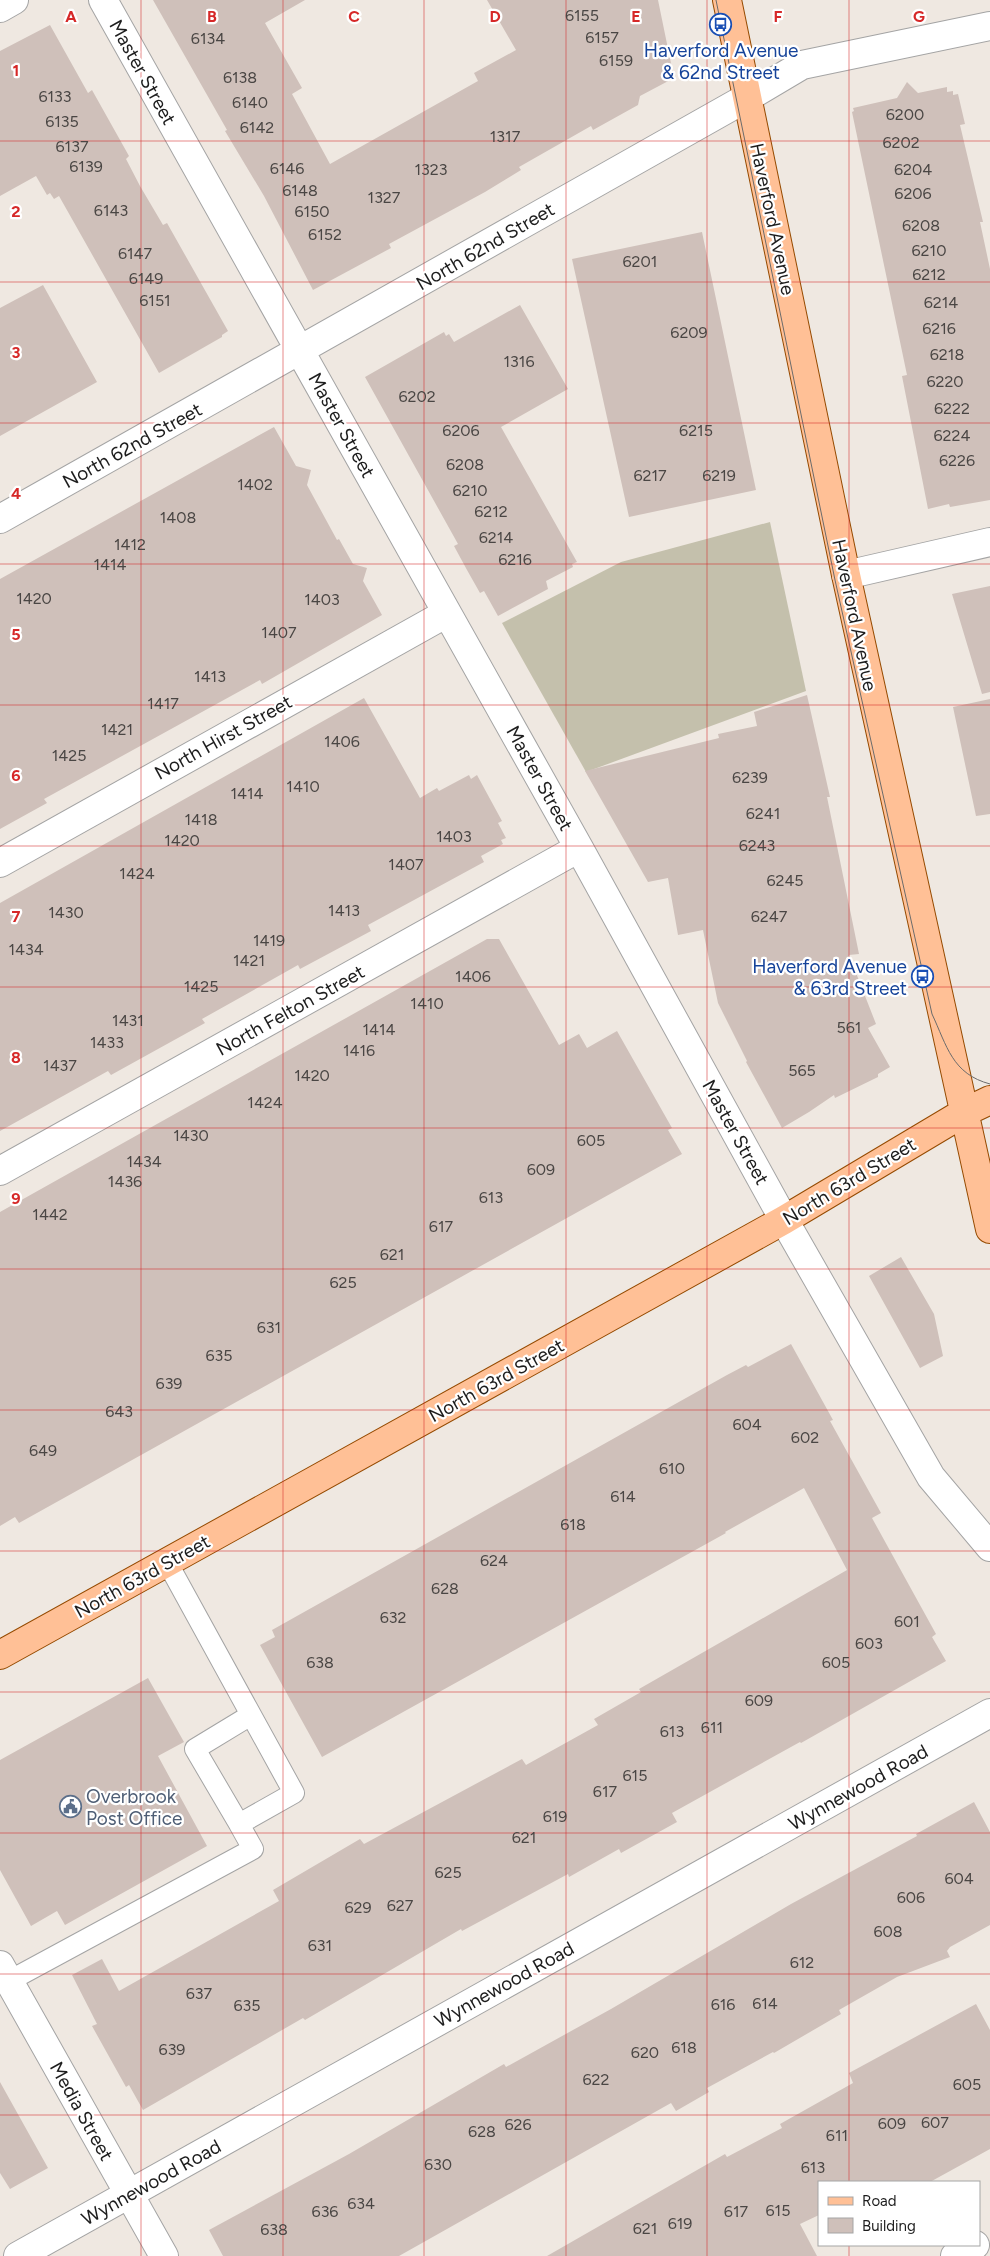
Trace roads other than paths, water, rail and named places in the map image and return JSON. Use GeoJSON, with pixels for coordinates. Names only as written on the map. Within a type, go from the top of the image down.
{"type":"FeatureCollection","features":[{"type":"Feature","properties":{"kind":"main road","name":"Haverford Avenue"},"geometry":{"type":"LineString","coordinates":[[727,0],[846,575],[990,1229]]}},
{"type":"Feature","properties":{"kind":"main road","name":"North 63rd Street"},"geometry":{"type":"LineString","coordinates":[[0,1655],[784,1220],[965,1112],[990,1100]]}},
{"type":"Feature","properties":{"kind":"street"},"geometry":{"type":"LineString","coordinates":[[0,8],[14,0]]}},
{"type":"Feature","properties":{"kind":"street","name":"Master Street"},"geometry":{"type":"LineString","coordinates":[[103,0],[579,848],[784,1220],[931,1477],[990,1547]]}},
{"type":"Feature","properties":{"kind":"street","name":"North 62nd Street"},"geometry":{"type":"LineString","coordinates":[[0,519],[748,98],[802,65],[990,26]]}},
{"type":"Feature","properties":{"kind":"street"},"geometry":{"type":"LineString","coordinates":[[846,575],[990,542]]}},
{"type":"Feature","properties":{"kind":"street","name":"North Hirst Street"},"geometry":{"type":"LineString","coordinates":[[0,862],[447,612]]}},
{"type":"Feature","properties":{"kind":"street","name":"North Felton Street"},"geometry":{"type":"LineString","coordinates":[[0,1171],[579,848]]}},
{"type":"Feature","properties":{"kind":"street","name":"Wynnewood Road"},"geometry":{"type":"LineString","coordinates":[[18,2256],[990,1713]]}},
{"type":"Feature","properties":{"kind":"street","name":"Media Street"},"geometry":{"type":"LineString","coordinates":[[4,1973],[164,2256]]}},
{"type":"Feature","properties":{"kind":"street"},"geometry":{"type":"LineString","coordinates":[[955,2256],[973,2246]]}},
{"type":"Feature","properties":{"kind":"lane"},"geometry":{"type":"LineString","coordinates":[[167,1562],[294,1793],[239,1824]]}},
{"type":"Feature","properties":{"kind":"lane"},"geometry":{"type":"LineString","coordinates":[[4,1973],[253,1849],[195,1749],[251,1715]]}},
{"type":"Feature","properties":{"kind":"tram line"},"geometry":{"type":"LineString","coordinates":[[716,0],[835,580],[932,1014],[947,1048],[959,1066],[977,1079],[990,1084]]}},
{"type":"Feature","properties":{"kind":"place","name":"Haverford Avenue & 62nd Street"},"geometry":{"type":"Point","coordinates":[721,24]}},
{"type":"Feature","properties":{"kind":"place","name":"Haverford Avenue & 63rd Street"},"geometry":{"type":"Point","coordinates":[923,977]}},
{"type":"Feature","properties":{"kind":"place","name":"Overbrook Post Office"},"geometry":{"type":"Point","coordinates":[70,1807]}}]}
